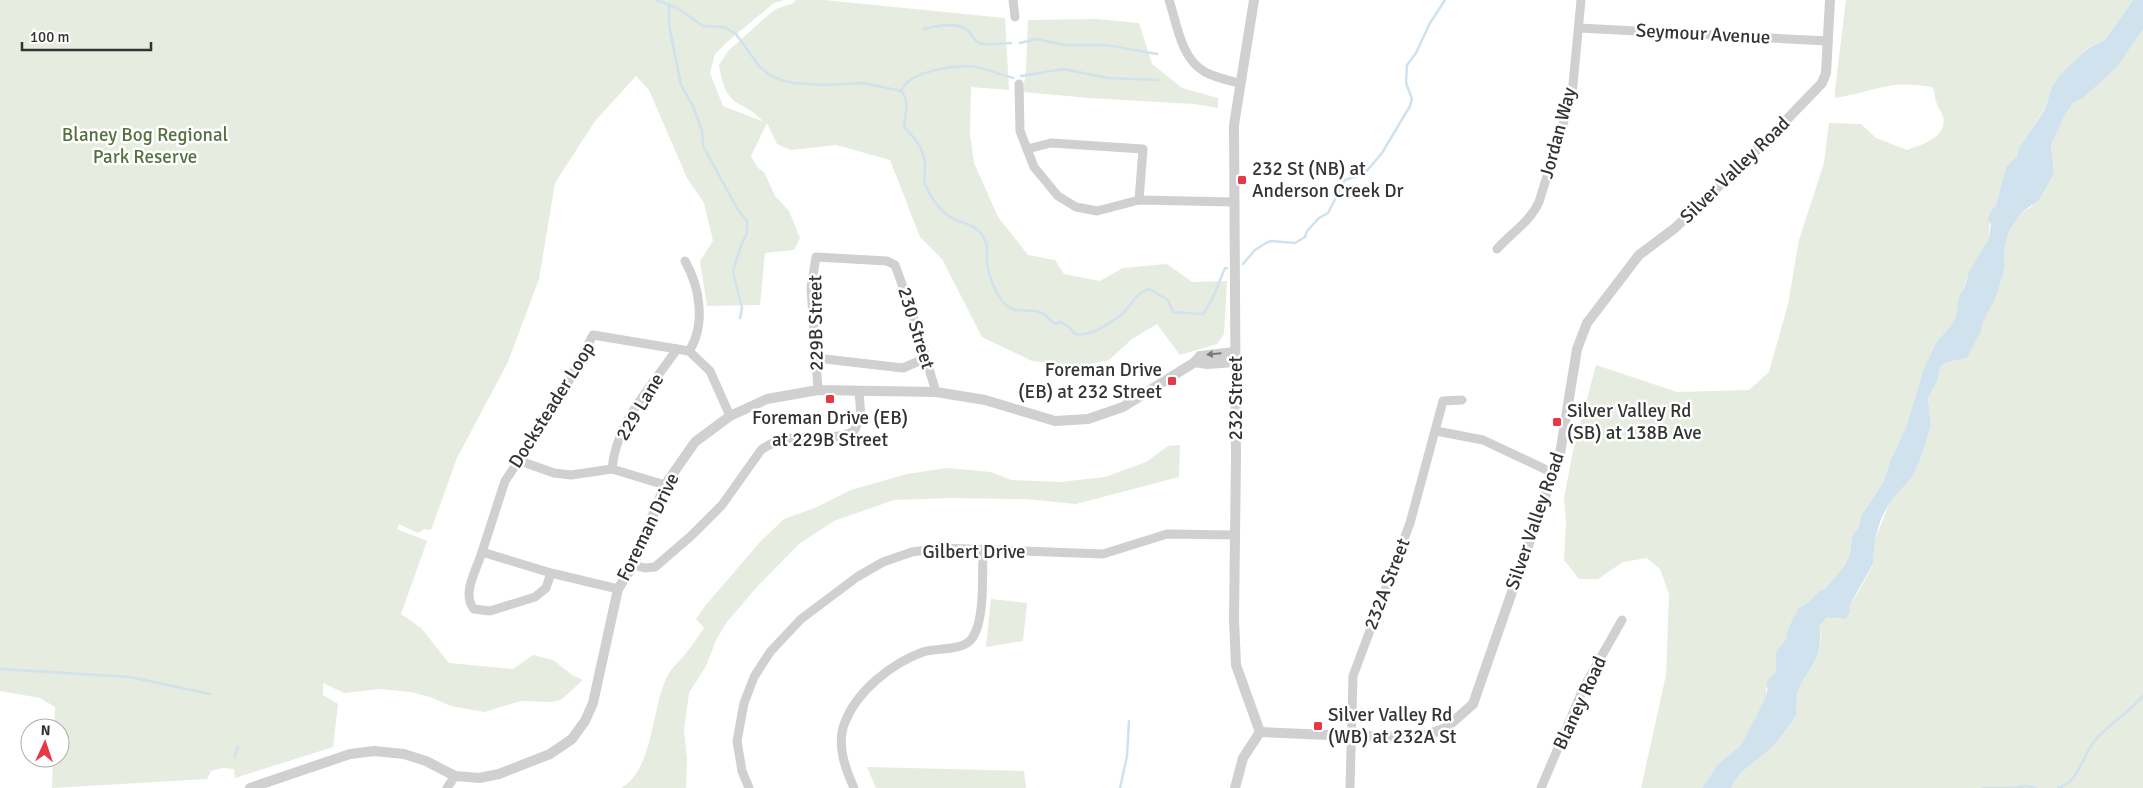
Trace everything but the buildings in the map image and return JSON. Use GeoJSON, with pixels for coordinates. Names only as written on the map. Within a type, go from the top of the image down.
{"type":"FeatureCollection","features":[{"type":"Feature","properties":{"kind":"street"},"geometry":{"type":"LineString","coordinates":[[1013,0],[1015,17]]}},
{"type":"Feature","properties":{"kind":"street"},"geometry":{"type":"LineString","coordinates":[[1169,0],[1182,41],[1195,64],[1213,75],[1239,83]]}},
{"type":"Feature","properties":{"kind":"street","name":"232 Street"},"geometry":{"type":"LineString","coordinates":[[1254,0],[1239,83],[1234,124],[1233,202],[1236,357],[1234,618],[1236,665],[1260,732]]}},
{"type":"Feature","properties":{"kind":"street","name":"Jordan Way"},"geometry":{"type":"LineString","coordinates":[[1497,249],[1510,234],[1531,217],[1539,202],[1572,95],[1581,0]]}},
{"type":"Feature","properties":{"kind":"street","name":"Silver Valley Road"},"geometry":{"type":"LineString","coordinates":[[1260,732],[1421,737],[1446,728],[1472,704],[1560,454],[1576,349],[1587,323],[1639,255],[1675,228],[1817,89],[1826,73],[1830,0]]}},
{"type":"Feature","properties":{"kind":"street","name":"Seymour Avenue"},"geometry":{"type":"LineString","coordinates":[[1579,28],[1828,41]]}},
{"type":"Feature","properties":{"kind":"street"},"geometry":{"type":"LineString","coordinates":[[1019,84],[1020,131],[1034,167],[1058,196],[1076,207],[1097,211],[1138,200],[1233,202]]}},
{"type":"Feature","properties":{"kind":"street"},"geometry":{"type":"LineString","coordinates":[[1027,149],[1052,142],[1143,149],[1138,200]]}},
{"type":"Feature","properties":{"kind":"street","name":"230 Street"},"geometry":{"type":"LineString","coordinates":[[816,257],[887,261],[895,265],[912,312],[936,392]]}},
{"type":"Feature","properties":{"kind":"street","name":"229B Street"},"geometry":{"type":"LineString","coordinates":[[816,257],[811,288],[818,390]]}},
{"type":"Feature","properties":{"kind":"street"},"geometry":{"type":"LineString","coordinates":[[685,262],[694,277],[699,318],[696,338],[689,351],[710,371],[730,416]]}},
{"type":"Feature","properties":{"kind":"street","name":"Docksteader Loop"},"geometry":{"type":"LineString","coordinates":[[551,573],[546,588],[539,595],[490,611],[478,611],[471,605],[468,596],[505,481],[559,400],[588,344],[594,336],[689,351]]}},
{"type":"Feature","properties":{"kind":"street","name":"229 Lane"},"geometry":{"type":"LineString","coordinates":[[612,469],[613,456],[622,432],[641,398],[677,349]]}},
{"type":"Feature","properties":{"kind":"street","name":"Foreman Drive"},"geometry":{"type":"LineString","coordinates":[[250,788],[350,754],[374,751],[404,754],[426,761],[455,776],[479,778],[499,774],[550,754],[572,739],[585,721],[593,703],[618,589],[633,566],[666,485],[695,442],[730,416],[767,399],[818,390],[936,392],[985,400],[1056,421],[1088,419],[1123,407],[1196,362],[1200,356],[1236,357]]}},
{"type":"Feature","properties":{"kind":"street"},"geometry":{"type":"LineString","coordinates":[[816,358],[903,368],[926,358]]}},
{"type":"Feature","properties":{"kind":"street"},"geometry":{"type":"LineString","coordinates":[[633,566],[645,568],[655,566],[691,536],[722,505],[762,450],[769,444],[787,438],[839,436],[854,432],[861,417],[859,391]]}},
{"type":"Feature","properties":{"kind":"street","name":"232A Street"},"geometry":{"type":"LineString","coordinates":[[1350,788],[1353,676],[1410,524],[1443,401],[1462,400]]}},
{"type":"Feature","properties":{"kind":"street"},"geometry":{"type":"LineString","coordinates":[[1436,431],[1483,440],[1553,473]]}},
{"type":"Feature","properties":{"kind":"street"},"geometry":{"type":"LineString","coordinates":[[520,461],[554,473],[571,475],[612,469],[666,485]]}},
{"type":"Feature","properties":{"kind":"street","name":"Gilbert Drive"},"geometry":{"type":"LineString","coordinates":[[748,788],[742,771],[738,741],[744,703],[754,677],[770,652],[801,619],[856,576],[883,562],[912,552],[942,548],[1103,554],[1167,534],[1234,535]]}},
{"type":"Feature","properties":{"kind":"street"},"geometry":{"type":"LineString","coordinates":[[854,788],[844,768],[842,743],[844,723],[856,702],[872,685],[903,661],[924,652],[963,646],[972,639],[979,621],[984,551]]}},
{"type":"Feature","properties":{"kind":"street"},"geometry":{"type":"LineString","coordinates":[[482,552],[551,573],[618,589]]}},
{"type":"Feature","properties":{"kind":"street","name":"Blaney Road"},"geometry":{"type":"LineString","coordinates":[[1541,788],[1584,687],[1622,620]]}},
{"type":"Feature","properties":{"kind":"street"},"geometry":{"type":"LineString","coordinates":[[1235,788],[1243,758],[1260,732]]}},
{"type":"Feature","properties":{"kind":"street"},"geometry":{"type":"LineString","coordinates":[[447,788],[455,776]]}},
{"type":"Feature","properties":{"kind":"green space","name":"Blaney Bog Regional Park Reserve"},"geometry":{"type":"Polygon","coordinates":[[[0,0],[784,0],[774,3],[728,41],[715,54],[710,73],[723,106],[764,122],[730,97],[722,80],[719,65],[728,51],[766,17],[776,9],[794,3],[795,0],[824,0],[1005,18],[1009,90],[971,87],[970,134],[974,163],[998,217],[1028,255],[1055,260],[1064,274],[1100,281],[1123,268],[1167,264],[1192,282],[1227,281],[1224,334],[1217,344],[1180,355],[1157,324],[1132,339],[1109,360],[1082,366],[1032,361],[982,337],[942,259],[920,237],[890,160],[836,145],[791,150],[777,144],[767,123],[751,156],[758,168],[764,172],[775,196],[789,211],[800,238],[794,250],[765,253],[760,305],[707,306],[700,261],[713,241],[704,203],[687,178],[649,90],[636,76],[595,121],[555,183],[539,279],[508,362],[457,458],[431,530],[424,529],[418,533],[399,524],[397,529],[427,541],[401,614],[421,628],[449,663],[513,669],[533,655],[553,660],[572,675],[583,680],[562,699],[553,702],[521,701],[484,712],[451,706],[430,697],[411,692],[380,689],[344,693],[323,683],[323,695],[338,704],[333,747],[235,778],[234,769],[222,768],[211,771],[207,779],[52,788],[53,768],[70,768],[70,718],[54,718],[55,707],[40,698],[0,691],[0,0]]]}},
{"type":"Feature","properties":{"kind":"green space"},"geometry":{"type":"Polygon","coordinates":[[[1846,0],[2133,0],[2105,40],[2087,48],[2051,89],[2045,108],[2019,148],[2017,156],[2006,167],[1996,205],[1990,212],[1989,238],[1966,280],[1964,289],[1959,295],[1956,316],[1949,328],[1937,341],[1924,368],[1906,427],[1890,461],[1884,481],[1861,516],[1858,528],[1852,536],[1850,554],[1845,565],[1825,589],[1820,590],[1806,604],[1798,608],[1787,631],[1786,639],[1776,652],[1776,672],[1766,689],[1767,695],[1744,740],[1740,746],[1718,764],[1702,788],[1641,788],[1666,675],[1669,594],[1660,569],[1647,558],[1623,562],[1598,579],[1579,579],[1564,560],[1566,522],[1564,498],[1573,451],[1596,365],[1677,392],[1749,390],[1769,372],[1788,304],[1799,240],[1824,163],[1829,123],[1861,124],[1876,138],[1907,150],[1926,143],[1938,135],[1942,129],[1944,123],[1943,116],[1932,87],[1894,85],[1835,98],[1846,0]]]}},
{"type":"Feature","properties":{"kind":"green space"},"geometry":{"type":"Polygon","coordinates":[[[1096,19],[1139,23],[1152,64],[1182,88],[1218,98],[1218,108],[1194,104],[1023,92],[1028,20],[1096,19]]]}},
{"type":"Feature","properties":{"kind":"green space"},"geometry":{"type":"Polygon","coordinates":[[[2143,29],[2143,788],[1731,788],[1744,770],[1773,746],[1797,714],[1797,695],[1799,689],[1817,656],[1821,637],[1820,625],[1827,617],[1838,619],[1857,594],[1873,565],[1875,539],[1890,502],[1913,476],[1920,460],[1931,426],[1928,398],[1937,382],[1940,367],[1947,362],[1967,358],[1981,332],[1982,321],[1991,306],[2005,266],[2004,251],[2009,231],[2022,212],[2031,207],[2054,173],[2051,145],[2064,117],[2073,103],[2083,98],[2115,68],[2143,29]]]}},
{"type":"Feature","properties":{"kind":"green space"},"geometry":{"type":"Polygon","coordinates":[[[1180,445],[1179,477],[1076,504],[1025,499],[950,498],[894,500],[834,521],[799,544],[755,589],[727,622],[717,638],[706,666],[689,693],[684,730],[687,759],[686,788],[621,788],[632,779],[646,753],[667,677],[704,628],[696,619],[760,542],[784,519],[817,507],[851,490],[907,474],[947,468],[991,472],[1011,480],[1061,482],[1105,477],[1146,462],[1168,446],[1180,445]]]}},
{"type":"Feature","properties":{"kind":"green space"},"geometry":{"type":"Polygon","coordinates":[[[991,599],[1027,603],[1023,641],[986,647],[991,599]]]}},
{"type":"Feature","properties":{"kind":"green space"},"geometry":{"type":"Polygon","coordinates":[[[867,767],[1024,771],[1026,788],[876,788],[867,767]]]}},
{"type":"Feature","properties":{"kind":"water"},"geometry":{"type":"Polygon","coordinates":[[[2133,0],[2143,0],[2143,29],[2116,68],[2083,98],[2073,103],[2064,117],[2051,145],[2054,173],[2039,200],[2022,212],[2009,231],[2004,251],[2005,266],[1996,297],[1983,321],[1981,332],[1967,358],[1947,362],[1940,367],[1937,382],[1928,398],[1931,426],[1920,460],[1913,476],[1890,502],[1881,519],[1875,539],[1873,564],[1849,606],[1850,612],[1846,619],[1827,617],[1820,625],[1818,652],[1799,689],[1797,695],[1797,714],[1773,746],[1739,775],[1731,788],[1702,788],[1718,764],[1740,746],[1744,740],[1766,696],[1767,682],[1776,672],[1776,652],[1786,639],[1787,631],[1798,608],[1806,604],[1820,590],[1825,589],[1845,565],[1850,554],[1852,536],[1858,528],[1861,516],[1884,481],[1890,461],[1906,427],[1924,368],[1937,341],[1949,328],[1956,316],[1959,295],[1964,289],[1969,272],[1989,238],[1991,224],[1988,220],[1990,212],[1996,205],[2006,167],[2017,156],[2019,148],[2045,109],[2051,89],[2059,76],[2088,48],[2105,40],[2133,0]]]}},
{"type":"Feature","properties":{"kind":"waterway"},"geometry":{"type":"LineString","coordinates":[[656,0],[677,8],[703,26],[724,27],[736,34],[759,66],[768,74],[781,80],[824,85],[863,83],[901,91],[906,104],[904,127],[922,151],[925,163],[924,180],[927,188],[942,211],[954,219],[971,225],[982,235],[987,245],[987,265],[992,282],[1003,302],[1012,309],[1037,311],[1056,324],[1061,322],[1075,334],[1088,334],[1100,329],[1121,315],[1140,294],[1149,289],[1168,300],[1173,312],[1203,314],[1213,297],[1225,268],[1227,268]]}},
{"type":"Feature","properties":{"kind":"waterway"},"geometry":{"type":"LineString","coordinates":[[1243,264],[1255,250],[1266,243],[1271,241],[1295,243],[1305,237],[1307,231],[1319,218],[1328,213],[1345,180],[1365,173],[1382,153],[1410,106],[1412,99],[1406,83],[1407,65],[1416,53],[1430,23],[1445,0]]}},
{"type":"Feature","properties":{"kind":"waterway"},"geometry":{"type":"LineString","coordinates":[[669,4],[669,25],[681,85],[693,106],[702,131],[703,146],[738,210],[747,221],[747,233],[740,248],[733,272],[742,308],[740,318]]}},
{"type":"Feature","properties":{"kind":"waterway"},"geometry":{"type":"LineString","coordinates":[[924,29],[951,25],[966,29],[976,40],[983,44],[1011,43]]}},
{"type":"Feature","properties":{"kind":"waterway"},"geometry":{"type":"LineString","coordinates":[[1020,43],[1037,39],[1064,45],[1106,45],[1157,54]]}},
{"type":"Feature","properties":{"kind":"waterway"},"geometry":{"type":"LineString","coordinates":[[901,91],[905,84],[913,78],[934,70],[946,68],[976,67],[1013,78]]}},
{"type":"Feature","properties":{"kind":"waterway"},"geometry":{"type":"LineString","coordinates":[[1021,76],[1063,69],[1108,78],[1158,80]]}},
{"type":"Feature","properties":{"kind":"waterway"},"geometry":{"type":"LineString","coordinates":[[0,669],[130,677],[210,694]]}},
{"type":"Feature","properties":{"kind":"waterway"},"geometry":{"type":"LineString","coordinates":[[2058,788],[2065,785],[2076,774],[2097,738],[2143,696]]}},
{"type":"Feature","properties":{"kind":"waterway"},"geometry":{"type":"LineString","coordinates":[[1120,788],[1127,756],[1129,721]]}},
{"type":"Feature","properties":{"kind":"waterway"},"geometry":{"type":"LineString","coordinates":[[235,756],[238,747]]}},
{"type":"Feature","properties":{"kind":"waterway"},"geometry":{"type":"LineString","coordinates":[[2011,788],[2026,786],[2036,788]]}},
{"type":"Feature","properties":{"kind":"waterway"},"geometry":{"type":"LineString","coordinates":[[1983,788],[2009,788]]}},
{"type":"Feature","properties":{"kind":"place","name":"232 St (NB) at Anderson Creek Dr"},"geometry":{"type":"Point","coordinates":[1242,180]}},
{"type":"Feature","properties":{"kind":"place","name":"Foreman Drive (EB) at 232 Street"},"geometry":{"type":"Point","coordinates":[1172,381]}},
{"type":"Feature","properties":{"kind":"place","name":"Foreman Drive (EB) at 229B Street"},"geometry":{"type":"Point","coordinates":[830,399]}},
{"type":"Feature","properties":{"kind":"place","name":"Silver Valley Rd (SB) at 138B Ave"},"geometry":{"type":"Point","coordinates":[1557,422]}},
{"type":"Feature","properties":{"kind":"place","name":"Silver Valley Rd (WB) at 232A St"},"geometry":{"type":"Point","coordinates":[1318,726]}}]}
